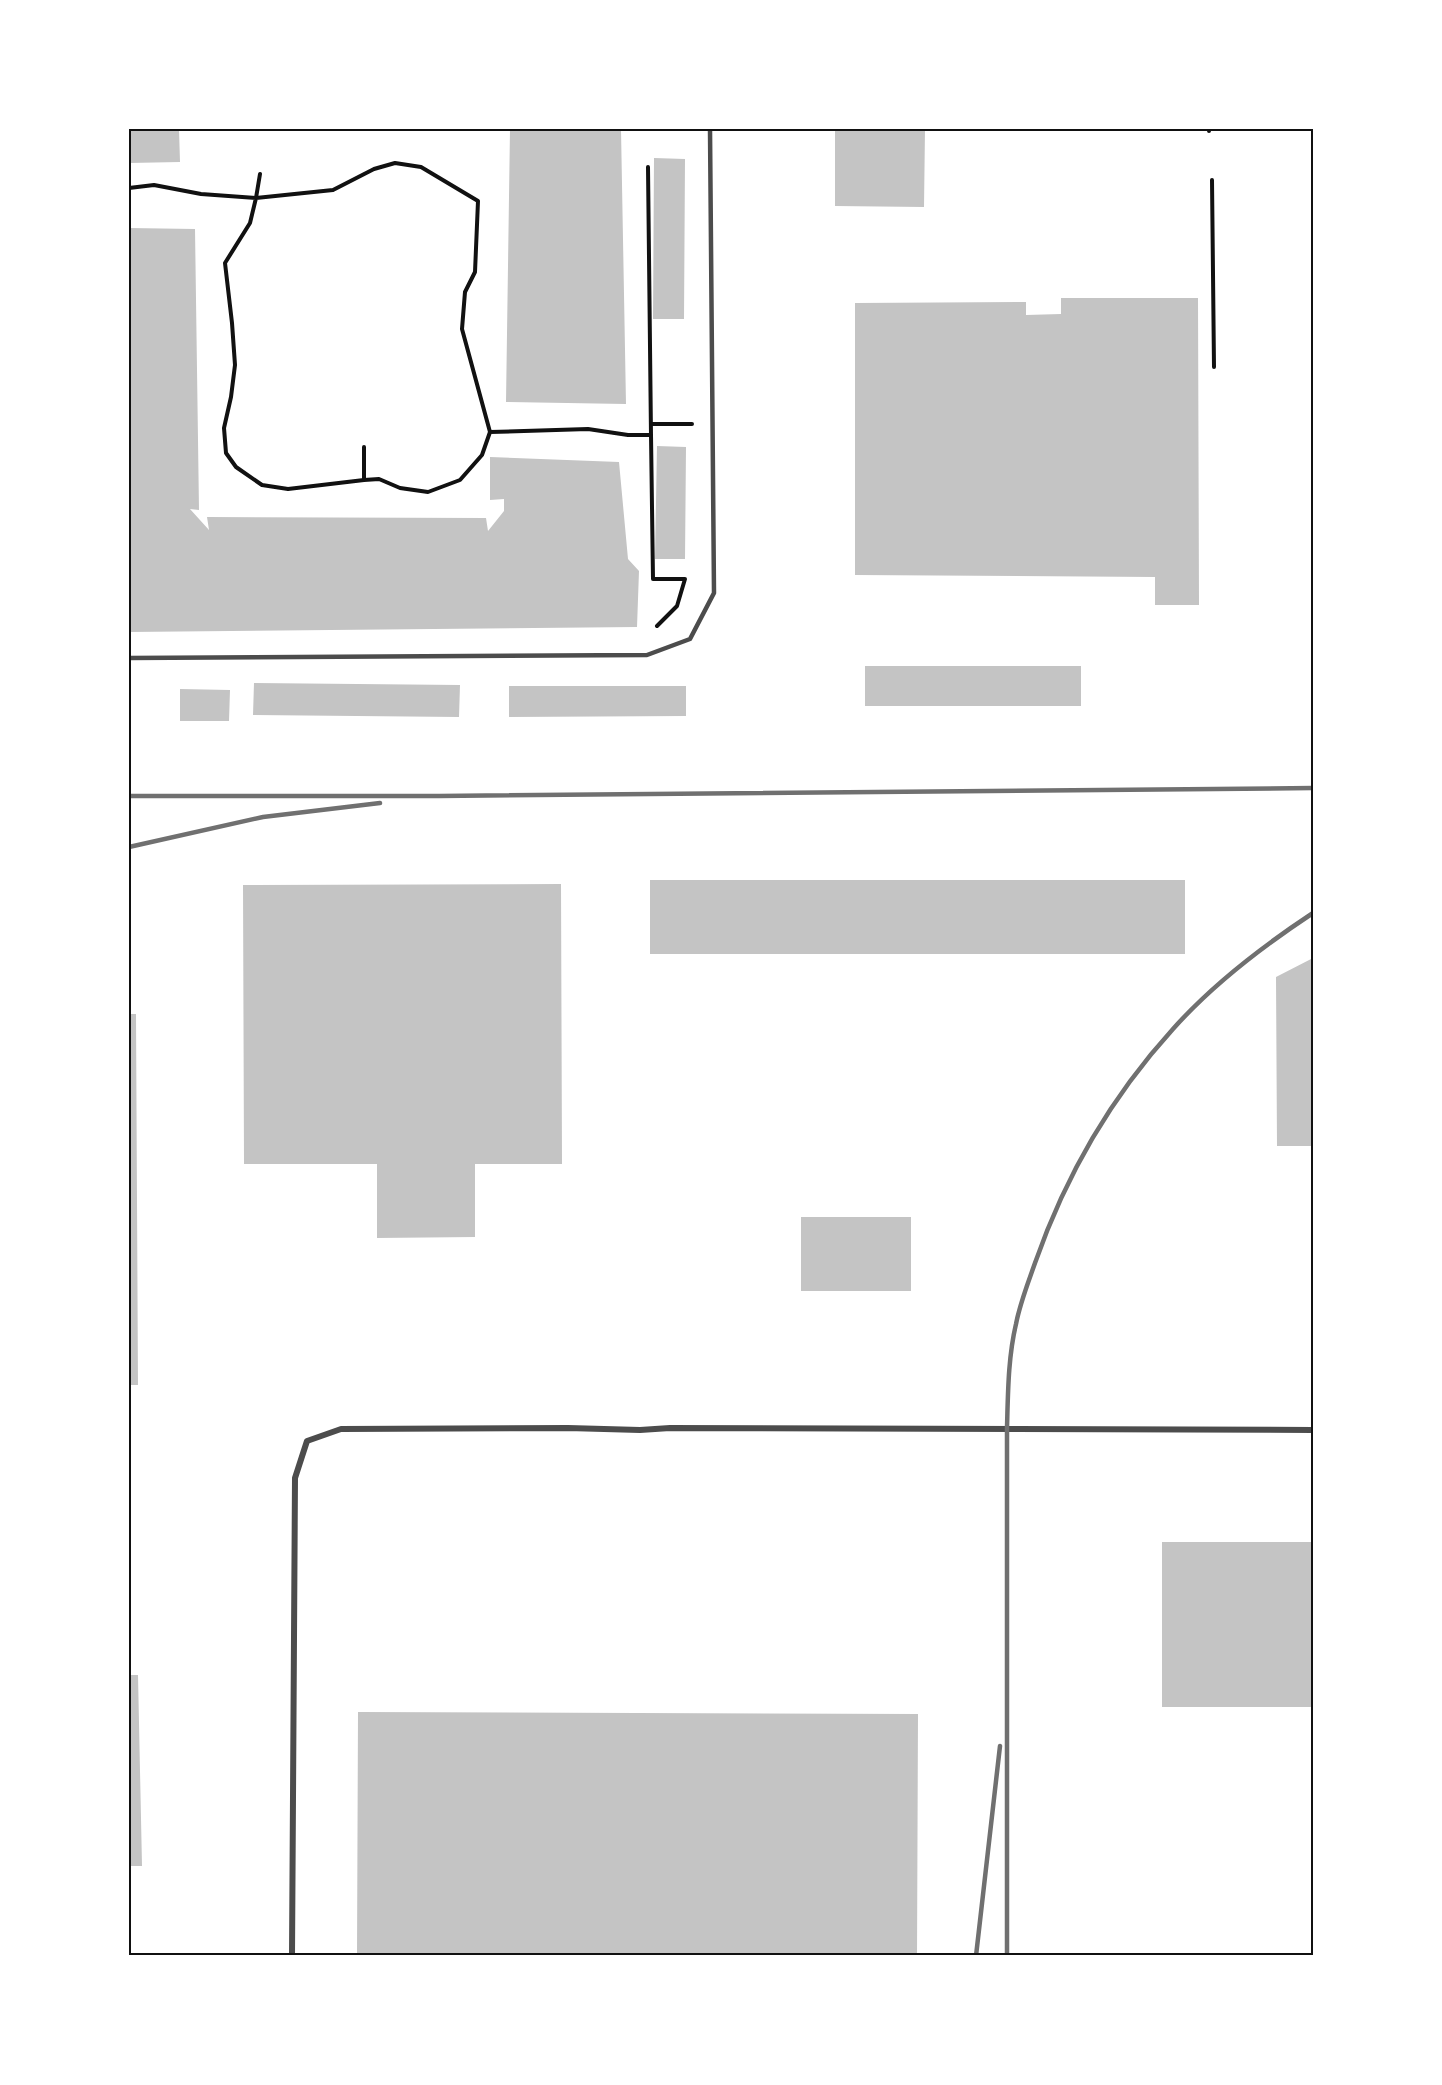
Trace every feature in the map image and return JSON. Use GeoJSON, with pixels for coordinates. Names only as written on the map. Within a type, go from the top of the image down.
{"type":"FeatureCollection","features":[{"type":"Feature","properties":{"kind":"street"},"geometry":{"type":"LineString","coordinates":[[292,1956],[295,1478],[307,1441],[341,1429],[1313,1430]]}},
{"type":"Feature","properties":{"kind":"lane"},"geometry":{"type":"LineString","coordinates":[[129,658],[647,656],[690,639],[714,593],[710,129]]}},
{"type":"Feature","properties":{"kind":"path"},"geometry":{"type":"LineString","coordinates":[[129,188],[154,185],[201,194],[256,198],[333,190],[374,169],[395,163],[421,167],[478,201],[475,272],[465,292],[462,329],[490,432],[482,455],[460,480],[428,492],[400,488],[379,479],[288,489],[262,485],[236,467],[226,453],[224,428],[235,365],[225,263],[250,223],[256,198],[260,174]]}},
{"type":"Feature","properties":{"kind":"path"},"geometry":{"type":"LineString","coordinates":[[648,167],[653,579],[685,579],[677,606],[653,630]]}},
{"type":"Feature","properties":{"kind":"path"},"geometry":{"type":"LineString","coordinates":[[1212,180],[1214,367]]}},
{"type":"Feature","properties":{"kind":"path"},"geometry":{"type":"LineString","coordinates":[[651,424],[713,424]]}},
{"type":"Feature","properties":{"kind":"path"},"geometry":{"type":"LineString","coordinates":[[490,432],[588,429],[628,435],[651,435]]}},
{"type":"Feature","properties":{"kind":"path"},"geometry":{"type":"LineString","coordinates":[[364,447],[364,480]]}},
{"type":"Feature","properties":{"kind":"building"},"geometry":{"type":"Polygon","coordinates":[[[129,129],[179,129],[180,162],[129,163],[129,129]]]}},
{"type":"Feature","properties":{"kind":"building"},"geometry":{"type":"Polygon","coordinates":[[[510,129],[621,129],[626,404],[506,402],[510,129]]]}},
{"type":"Feature","properties":{"kind":"building"},"geometry":{"type":"Polygon","coordinates":[[[835,129],[925,129],[924,207],[835,206],[835,129]]]}},
{"type":"Feature","properties":{"kind":"building"},"geometry":{"type":"Polygon","coordinates":[[[654,158],[685,159],[684,319],[653,319],[654,158]]]}},
{"type":"Feature","properties":{"kind":"building"},"geometry":{"type":"Polygon","coordinates":[[[129,228],[195,229],[199,510],[190,509],[209,530],[207,517],[486,518],[488,531],[504,511],[504,499],[490,500],[490,457],[619,462],[628,559],[639,571],[637,627],[129,632],[129,228]]]}},
{"type":"Feature","properties":{"kind":"building"},"geometry":{"type":"Polygon","coordinates":[[[1061,298],[1198,298],[1199,605],[1155,605],[1155,577],[855,575],[855,303],[1026,302],[1026,315],[1061,314],[1061,298]]]}},
{"type":"Feature","properties":{"kind":"building"},"geometry":{"type":"Polygon","coordinates":[[[657,446],[686,447],[685,559],[655,559],[657,446]]]}},
{"type":"Feature","properties":{"kind":"building"},"geometry":{"type":"Polygon","coordinates":[[[865,666],[1081,666],[1081,706],[865,706],[865,666]]]}},
{"type":"Feature","properties":{"kind":"building"},"geometry":{"type":"Polygon","coordinates":[[[254,683],[460,685],[459,717],[253,715],[254,683]]]}},
{"type":"Feature","properties":{"kind":"building"},"geometry":{"type":"Polygon","coordinates":[[[509,686],[686,686],[686,716],[509,717],[509,686]]]}},
{"type":"Feature","properties":{"kind":"building"},"geometry":{"type":"Polygon","coordinates":[[[180,689],[230,690],[229,721],[180,721],[180,689]]]}},
{"type":"Feature","properties":{"kind":"building"},"geometry":{"type":"Polygon","coordinates":[[[650,880],[1185,880],[1185,954],[650,954],[650,880]]]}},
{"type":"Feature","properties":{"kind":"building"},"geometry":{"type":"Polygon","coordinates":[[[561,884],[562,1164],[475,1164],[475,1237],[377,1238],[377,1164],[244,1164],[243,885],[561,884]]]}},
{"type":"Feature","properties":{"kind":"building"},"geometry":{"type":"Polygon","coordinates":[[[1313,958],[1313,1146],[1277,1146],[1276,977],[1313,958]]]}},
{"type":"Feature","properties":{"kind":"building"},"geometry":{"type":"Polygon","coordinates":[[[129,1014],[136,1014],[138,1385],[129,1385],[129,1014]]]}},
{"type":"Feature","properties":{"kind":"building"},"geometry":{"type":"Polygon","coordinates":[[[801,1217],[911,1217],[911,1291],[801,1291],[801,1217]]]}},
{"type":"Feature","properties":{"kind":"building"},"geometry":{"type":"Polygon","coordinates":[[[1162,1542],[1313,1542],[1313,1707],[1162,1707],[1162,1542]]]}},
{"type":"Feature","properties":{"kind":"building"},"geometry":{"type":"Polygon","coordinates":[[[129,1675],[138,1675],[142,1866],[129,1866],[129,1675]]]}},
{"type":"Feature","properties":{"kind":"building"},"geometry":{"type":"Polygon","coordinates":[[[358,1712],[918,1714],[917,1956],[357,1956],[358,1712]]]}},
{"type":"Feature","properties":{"kind":"railway"},"geometry":{"type":"LineString","coordinates":[[129,796],[439,796],[1313,788]]}},
{"type":"Feature","properties":{"kind":"railway"},"geometry":{"type":"LineString","coordinates":[[129,847],[263,817],[380,803]]}},
{"type":"Feature","properties":{"kind":"railway"},"geometry":{"type":"LineString","coordinates":[[1007,1956],[1007,1428],[1011,1350],[1022,1301],[1047,1231],[1076,1169],[1092,1139],[1130,1082],[1188,1012],[1257,952],[1313,913]]}},
{"type":"Feature","properties":{"kind":"railway"},"geometry":{"type":"LineString","coordinates":[[976,1956],[1000,1746]]}}]}
